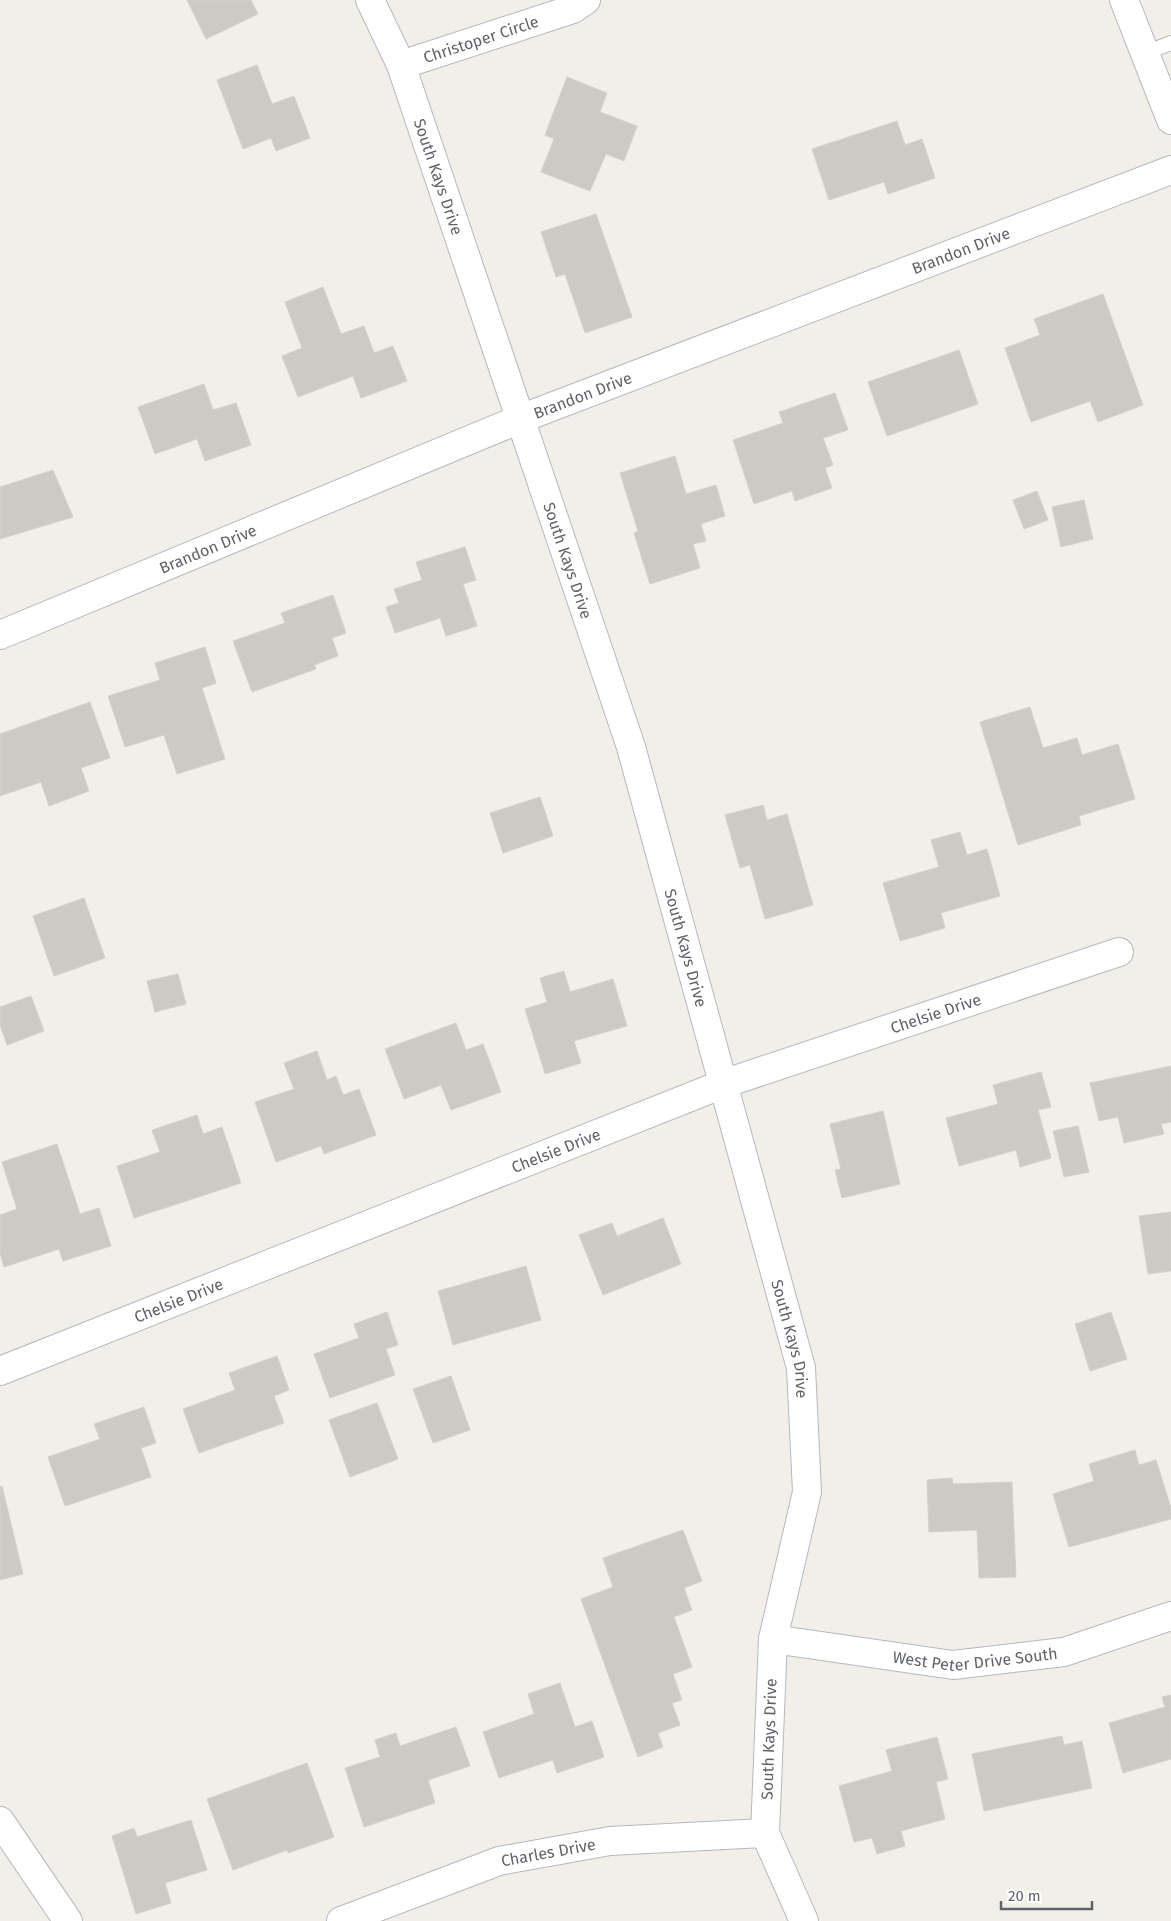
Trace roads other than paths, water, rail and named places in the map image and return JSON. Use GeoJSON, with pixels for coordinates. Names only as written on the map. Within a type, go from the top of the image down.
{"type":"FeatureCollection","features":[{"type":"Feature","properties":{"kind":"street","name":"South Kays Drive"},"geometry":{"type":"LineString","coordinates":[[370,0],[401,65],[631,747],[800,1368],[807,1492],[774,1639],[765,1833],[804,1921]]}},
{"type":"Feature","properties":{"kind":"street","name":"Christoper Circle"},"geometry":{"type":"LineString","coordinates":[[401,65],[573,9],[586,0]]}},
{"type":"Feature","properties":{"kind":"street"},"geometry":{"type":"LineString","coordinates":[[1124,0],[1171,120]]}},
{"type":"Feature","properties":{"kind":"street","name":"Brandon Drive"},"geometry":{"type":"LineString","coordinates":[[0,635],[520,419],[1171,170]]}},
{"type":"Feature","properties":{"kind":"street","name":"Chelsie Drive"},"geometry":{"type":"LineString","coordinates":[[0,1371],[723,1084],[1120,952]]}},
{"type":"Feature","properties":{"kind":"street","name":"West Peter Drive South"},"geometry":{"type":"LineString","coordinates":[[774,1639],[953,1665],[1064,1652],[1171,1616]]}},
{"type":"Feature","properties":{"kind":"street"},"geometry":{"type":"LineString","coordinates":[[0,1821],[68,1921]]}},
{"type":"Feature","properties":{"kind":"street","name":"Charles Drive"},"geometry":{"type":"LineString","coordinates":[[341,1921],[499,1860],[610,1841],[765,1833]]}},
{"type":"Feature","properties":{"kind":"lane"},"geometry":{"type":"LineString","coordinates":[[1145,53],[1171,43]]}}]}
